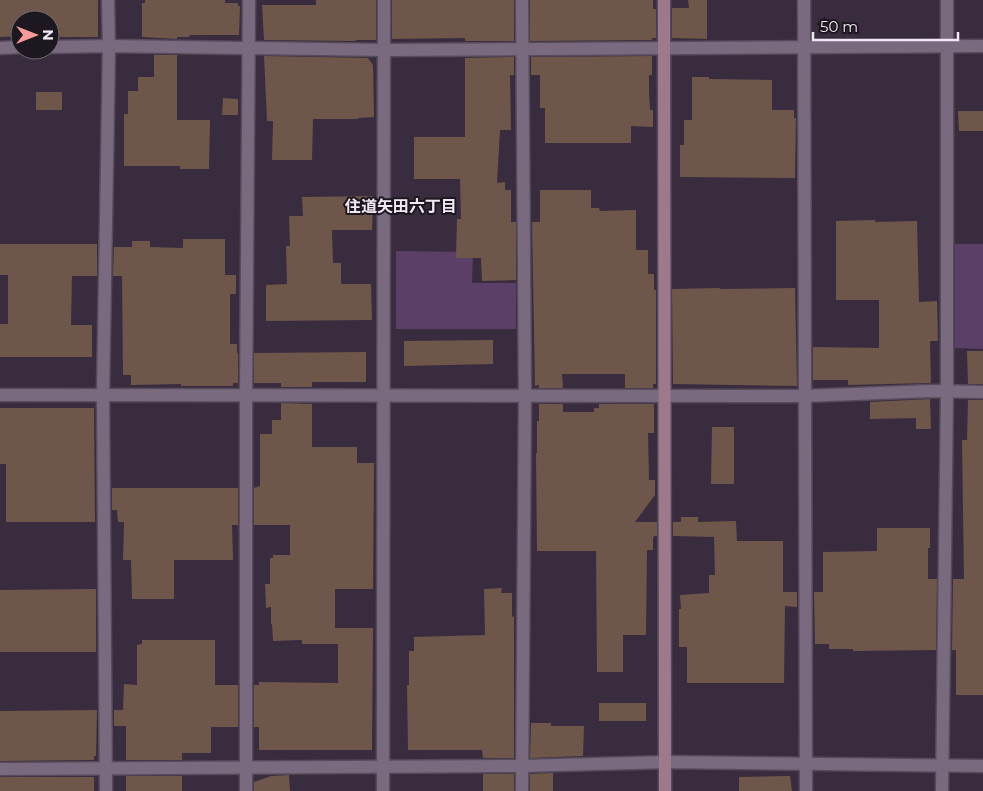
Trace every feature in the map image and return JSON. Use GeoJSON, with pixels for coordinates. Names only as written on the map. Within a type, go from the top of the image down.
{"type":"FeatureCollection","features":[{"type":"Feature","properties":{"kind":"street"},"geometry":{"type":"LineString","coordinates":[[106,791],[103,394],[109,46],[108,0]]}},
{"type":"Feature","properties":{"kind":"street"},"geometry":{"type":"LineString","coordinates":[[246,791],[249,0]]}},
{"type":"Feature","properties":{"kind":"street"},"geometry":{"type":"LineString","coordinates":[[384,0],[384,791]]}},
{"type":"Feature","properties":{"kind":"street"},"geometry":{"type":"LineString","coordinates":[[522,0],[524,397],[522,791]]}},
{"type":"Feature","properties":{"kind":"street"},"geometry":{"type":"LineString","coordinates":[[664,0],[665,791]]}},
{"type":"Feature","properties":{"kind":"street"},"geometry":{"type":"LineString","coordinates":[[804,0],[806,791]]}},
{"type":"Feature","properties":{"kind":"street"},"geometry":{"type":"LineString","coordinates":[[942,791],[947,391],[947,0]]}},
{"type":"Feature","properties":{"kind":"street"},"geometry":{"type":"LineString","coordinates":[[60,47],[385,50],[983,46]]}},
{"type":"Feature","properties":{"kind":"street"},"geometry":{"type":"LineString","coordinates":[[0,395],[524,397],[804,396],[947,391],[983,392]]}},
{"type":"Feature","properties":{"kind":"street"},"geometry":{"type":"LineString","coordinates":[[0,769],[522,766],[665,762],[983,766]]}},
{"type":"Feature","properties":{"kind":"shaded area"},"geometry":{"type":"Polygon","coordinates":[[[955,244],[983,244],[983,349],[955,348],[955,244]]]}},
{"type":"Feature","properties":{"kind":"shaded area"},"geometry":{"type":"Polygon","coordinates":[[[396,251],[473,252],[472,283],[516,283],[516,329],[396,329],[396,251]]]}},
{"type":"Feature","properties":{"kind":"building"},"geometry":{"type":"Polygon","coordinates":[[[0,0],[98,0],[98,37],[60,37],[60,10],[10,10],[10,36],[0,37],[0,0]]]}},
{"type":"Feature","properties":{"kind":"building"},"geometry":{"type":"Polygon","coordinates":[[[145,0],[225,0],[225,3],[238,3],[238,6],[240,6],[239,35],[190,35],[189,37],[177,37],[177,39],[142,37],[142,3],[145,3],[145,0]]]}},
{"type":"Feature","properties":{"kind":"building"},"geometry":{"type":"Polygon","coordinates":[[[316,0],[376,0],[376,40],[264,40],[262,5],[316,5],[316,0]]]}},
{"type":"Feature","properties":{"kind":"building"},"geometry":{"type":"Polygon","coordinates":[[[392,0],[514,0],[514,41],[465,41],[465,38],[392,39],[392,0]]]}},
{"type":"Feature","properties":{"kind":"building"},"geometry":{"type":"Polygon","coordinates":[[[530,0],[653,0],[653,9],[656,9],[656,38],[652,38],[652,40],[530,41],[530,0]]]}},
{"type":"Feature","properties":{"kind":"building"},"geometry":{"type":"Polygon","coordinates":[[[688,0],[707,0],[707,39],[672,38],[672,8],[689,8],[688,0]]]}},
{"type":"Feature","properties":{"kind":"building"},"geometry":{"type":"Polygon","coordinates":[[[154,55],[177,55],[177,120],[210,120],[209,169],[180,169],[180,166],[124,166],[124,114],[128,114],[128,91],[138,91],[138,77],[154,77],[154,55]]]}},
{"type":"Feature","properties":{"kind":"building"},"geometry":{"type":"Polygon","coordinates":[[[264,56],[368,58],[373,65],[374,117],[313,119],[312,160],[272,160],[273,121],[267,121],[264,56]]]}},
{"type":"Feature","properties":{"kind":"building"},"geometry":{"type":"Polygon","coordinates":[[[652,56],[652,75],[649,75],[649,92],[650,110],[653,110],[653,127],[631,126],[631,143],[545,143],[545,108],[540,108],[540,75],[531,75],[531,57],[652,56]]]}},
{"type":"Feature","properties":{"kind":"building"},"geometry":{"type":"Polygon","coordinates":[[[514,57],[514,75],[510,75],[511,130],[500,130],[497,183],[505,182],[505,190],[511,190],[511,222],[516,222],[516,280],[482,281],[481,258],[456,258],[457,219],[461,219],[460,179],[414,179],[414,137],[465,137],[465,58],[514,57]]]}},
{"type":"Feature","properties":{"kind":"building"},"geometry":{"type":"Polygon","coordinates":[[[692,77],[772,80],[772,110],[794,110],[794,118],[796,118],[795,178],[680,177],[680,145],[684,145],[684,120],[692,120],[692,77]]]}},
{"type":"Feature","properties":{"kind":"building"},"geometry":{"type":"Polygon","coordinates":[[[36,92],[62,92],[62,110],[36,110],[36,92]]]}},
{"type":"Feature","properties":{"kind":"building"},"geometry":{"type":"Polygon","coordinates":[[[223,98],[238,99],[238,115],[222,115],[223,98]]]}},
{"type":"Feature","properties":{"kind":"building"},"geometry":{"type":"Polygon","coordinates":[[[958,111],[983,111],[983,131],[959,131],[958,111]]]}},
{"type":"Feature","properties":{"kind":"building"},"geometry":{"type":"Polygon","coordinates":[[[540,190],[591,190],[591,208],[599,208],[600,211],[636,210],[636,250],[648,250],[648,274],[654,274],[654,290],[656,290],[656,384],[653,384],[653,388],[625,388],[625,374],[562,374],[563,388],[539,388],[539,385],[535,386],[532,222],[540,222],[540,190]]]}},
{"type":"Feature","properties":{"kind":"building"},"geometry":{"type":"Polygon","coordinates":[[[373,196],[372,230],[332,230],[333,263],[341,263],[341,284],[371,284],[372,320],[266,321],[266,285],[287,284],[286,246],[290,246],[289,216],[303,216],[302,197],[373,196]]]}},
{"type":"Feature","properties":{"kind":"building"},"geometry":{"type":"Polygon","coordinates":[[[875,220],[875,222],[917,221],[919,302],[937,301],[938,341],[930,341],[930,383],[848,385],[848,380],[813,380],[813,347],[879,348],[879,300],[836,300],[836,221],[875,220]]]}},
{"type":"Feature","properties":{"kind":"building"},"geometry":{"type":"Polygon","coordinates":[[[183,239],[225,239],[225,275],[236,275],[236,294],[230,294],[230,344],[237,344],[238,353],[238,383],[233,383],[233,386],[131,385],[131,375],[123,375],[122,276],[113,276],[114,247],[132,247],[132,241],[150,241],[150,247],[183,248],[183,239]]]}},
{"type":"Feature","properties":{"kind":"building"},"geometry":{"type":"Polygon","coordinates":[[[0,244],[97,244],[97,276],[72,276],[71,325],[92,325],[92,357],[0,357],[0,324],[8,324],[8,275],[0,275],[0,244]]]}},
{"type":"Feature","properties":{"kind":"building"},"geometry":{"type":"Polygon","coordinates":[[[795,288],[797,386],[673,384],[672,289],[795,288]]]}},
{"type":"Feature","properties":{"kind":"building"},"geometry":{"type":"Polygon","coordinates":[[[493,340],[493,364],[404,366],[404,341],[493,340]]]}},
{"type":"Feature","properties":{"kind":"building"},"geometry":{"type":"Polygon","coordinates":[[[967,351],[983,351],[983,384],[968,384],[967,351]]]}},
{"type":"Feature","properties":{"kind":"building"},"geometry":{"type":"Polygon","coordinates":[[[366,352],[366,382],[312,382],[312,387],[281,387],[281,383],[254,383],[254,353],[366,352]]]}},
{"type":"Feature","properties":{"kind":"building"},"geometry":{"type":"Polygon","coordinates":[[[930,399],[931,429],[916,429],[916,418],[870,419],[870,402],[930,399]]]}},
{"type":"Feature","properties":{"kind":"building"},"geometry":{"type":"Polygon","coordinates":[[[968,400],[983,400],[983,695],[956,695],[956,650],[952,650],[953,579],[964,579],[962,440],[967,440],[968,400]]]}},
{"type":"Feature","properties":{"kind":"building"},"geometry":{"type":"Polygon","coordinates":[[[281,403],[312,404],[312,447],[357,447],[357,463],[374,463],[373,589],[335,589],[335,628],[373,628],[372,750],[259,750],[259,727],[254,727],[254,685],[259,685],[259,682],[338,683],[338,644],[302,644],[302,640],[273,641],[271,607],[266,608],[265,584],[270,584],[270,558],[273,558],[273,555],[290,555],[290,525],[254,525],[254,488],[260,486],[260,434],[272,434],[272,420],[281,420],[281,403]]]}},
{"type":"Feature","properties":{"kind":"building"},"geometry":{"type":"Polygon","coordinates":[[[539,404],[563,404],[563,412],[594,412],[594,408],[599,408],[599,404],[654,404],[654,433],[648,433],[649,480],[655,480],[655,495],[635,522],[657,522],[657,536],[653,538],[653,550],[647,550],[646,635],[623,635],[623,672],[597,672],[596,551],[537,551],[536,453],[539,404]]]}},
{"type":"Feature","properties":{"kind":"building"},"geometry":{"type":"Polygon","coordinates":[[[0,408],[94,408],[95,522],[6,522],[6,464],[0,464],[0,408]]]}},
{"type":"Feature","properties":{"kind":"building"},"geometry":{"type":"Polygon","coordinates":[[[712,427],[734,427],[734,484],[711,484],[712,427]]]}},
{"type":"Feature","properties":{"kind":"building"},"geometry":{"type":"Polygon","coordinates":[[[112,488],[238,488],[238,525],[232,525],[233,560],[174,560],[174,599],[132,599],[131,560],[123,560],[124,522],[118,522],[117,510],[112,510],[112,488]]]}},
{"type":"Feature","properties":{"kind":"building"},"geometry":{"type":"Polygon","coordinates":[[[681,517],[698,517],[698,522],[736,521],[737,541],[783,541],[783,592],[797,592],[797,607],[785,606],[784,683],[687,683],[687,647],[679,647],[680,595],[709,593],[709,575],[715,575],[714,537],[673,536],[673,522],[681,522],[681,517]]]}},
{"type":"Feature","properties":{"kind":"building"},"geometry":{"type":"Polygon","coordinates":[[[877,528],[930,528],[928,579],[937,579],[936,650],[853,651],[853,649],[829,649],[829,644],[815,644],[814,592],[823,592],[823,552],[877,551],[877,528]]]}},
{"type":"Feature","properties":{"kind":"building"},"geometry":{"type":"Polygon","coordinates":[[[502,588],[501,593],[512,593],[512,617],[514,616],[514,758],[483,758],[482,750],[408,750],[407,685],[409,685],[409,651],[414,651],[414,637],[485,635],[484,589],[502,588]]]}},
{"type":"Feature","properties":{"kind":"building"},"geometry":{"type":"Polygon","coordinates":[[[96,589],[96,652],[0,652],[0,590],[96,589]]]}},
{"type":"Feature","properties":{"kind":"building"},"geometry":{"type":"Polygon","coordinates":[[[142,640],[215,640],[215,685],[238,685],[238,727],[211,727],[211,753],[182,753],[182,760],[126,760],[126,726],[114,726],[114,710],[123,710],[124,684],[137,685],[137,645],[142,644],[142,640]]]}},
{"type":"Feature","properties":{"kind":"building"},"geometry":{"type":"Polygon","coordinates":[[[599,703],[646,703],[646,721],[599,721],[599,703]]]}},
{"type":"Feature","properties":{"kind":"building"},"geometry":{"type":"Polygon","coordinates":[[[97,710],[96,756],[94,756],[94,760],[0,761],[0,711],[97,710]]]}},
{"type":"Feature","properties":{"kind":"building"},"geometry":{"type":"Polygon","coordinates":[[[531,723],[551,723],[551,726],[584,726],[583,756],[530,758],[531,723]]]}},
{"type":"Feature","properties":{"kind":"building"},"geometry":{"type":"Polygon","coordinates":[[[553,773],[553,791],[530,791],[530,774],[553,773]]]}},
{"type":"Feature","properties":{"kind":"building"},"geometry":{"type":"Polygon","coordinates":[[[483,774],[514,774],[514,791],[483,791],[483,774]]]}},
{"type":"Feature","properties":{"kind":"building"},"geometry":{"type":"Polygon","coordinates":[[[289,775],[290,791],[254,791],[254,782],[271,776],[289,775]]]}},
{"type":"Feature","properties":{"kind":"building"},"geometry":{"type":"Polygon","coordinates":[[[126,776],[182,776],[182,791],[126,791],[126,776]]]}},
{"type":"Feature","properties":{"kind":"building"},"geometry":{"type":"Polygon","coordinates":[[[790,776],[792,791],[739,791],[739,777],[790,776]]]}},
{"type":"Feature","properties":{"kind":"building"},"geometry":{"type":"Polygon","coordinates":[[[0,777],[94,777],[94,791],[0,791],[0,777]]]}},
{"type":"Feature","properties":{"kind":"district","name":"住道矢田六丁目"},"geometry":{"type":"Point","coordinates":[401,206]}}]}
